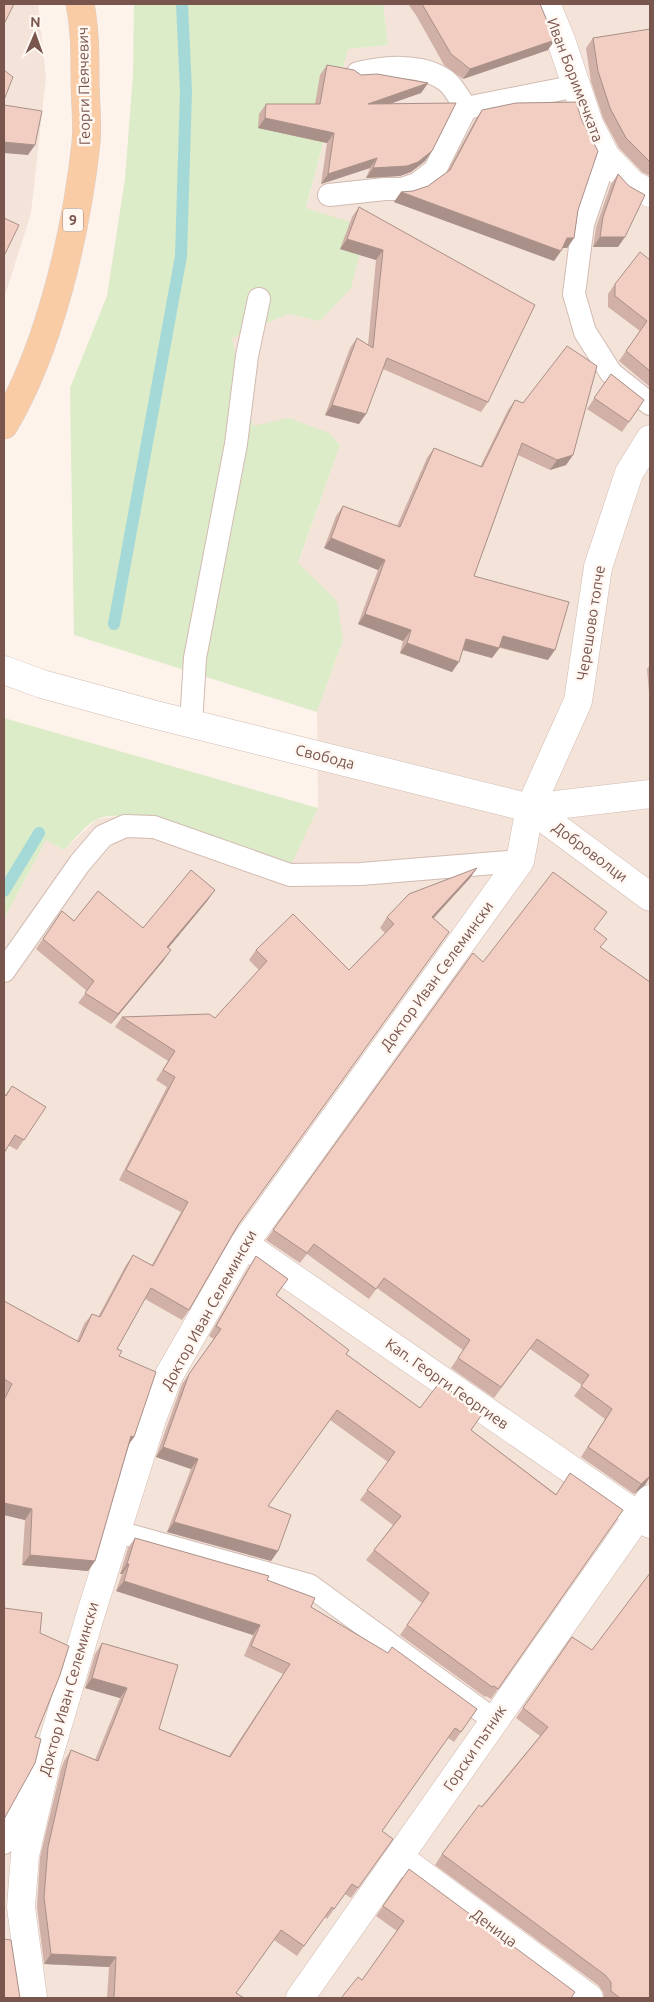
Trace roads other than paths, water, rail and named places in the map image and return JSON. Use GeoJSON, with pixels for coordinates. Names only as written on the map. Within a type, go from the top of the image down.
{"type":"FeatureCollection","features":[{"type":"Feature","properties":{"kind":"main road","name":"Георги Пеячевич"},"geometry":{"type":"LineString","coordinates":[[4,426],[18,400],[49,320],[72,226],[86,142],[84,26],[80,4]]}},
{"type":"Feature","properties":{"kind":"street","name":"Иван Боримечката"},"geometry":{"type":"LineString","coordinates":[[546,4],[577,86],[589,124],[606,157],[633,185],[650,193]]}},
{"type":"Feature","properties":{"kind":"street","name":"Черешово топче"},"geometry":{"type":"LineString","coordinates":[[530,808],[578,701],[598,567],[629,473],[650,439]]}},
{"type":"Feature","properties":{"kind":"street","name":"Свобода"},"geometry":{"type":"LineString","coordinates":[[4,670],[42,684],[190,724],[530,808],[650,794]]}},
{"type":"Feature","properties":{"kind":"street","name":"Доктор Иван Селемински"},"geometry":{"type":"LineString","coordinates":[[33,1998],[21,1907],[25,1855],[46,1764],[152,1419],[168,1377],[244,1244],[520,861],[530,808]]}},
{"type":"Feature","properties":{"kind":"street","name":"Доброволци"},"geometry":{"type":"LineString","coordinates":[[530,808],[650,897]]}},
{"type":"Feature","properties":{"kind":"street","name":"Кап. Георги Георгиев"},"geometry":{"type":"LineString","coordinates":[[244,1244],[646,1513]]}},
{"type":"Feature","properties":{"kind":"street","name":"Горски пътник"},"geometry":{"type":"LineString","coordinates":[[300,1998],[400,1858],[494,1720],[646,1513]]}},
{"type":"Feature","properties":{"kind":"street","name":"Деница"},"geometry":{"type":"LineString","coordinates":[[400,1858],[589,1998]]}},
{"type":"Feature","properties":{"kind":"lane"},"geometry":{"type":"LineString","coordinates":[[358,73],[387,67],[426,71],[447,80],[466,108]]}},
{"type":"Feature","properties":{"kind":"lane"},"geometry":{"type":"LineString","coordinates":[[466,108],[577,86]]}},
{"type":"Feature","properties":{"kind":"lane"},"geometry":{"type":"LineString","coordinates":[[328,195],[402,189],[418,184],[435,170],[466,108]]}},
{"type":"Feature","properties":{"kind":"lane"},"geometry":{"type":"LineString","coordinates":[[606,157],[583,224],[574,294],[585,332],[611,373],[650,404]]}},
{"type":"Feature","properties":{"kind":"lane"},"geometry":{"type":"LineString","coordinates":[[190,724],[195,658],[236,444],[247,356],[259,299]]}},
{"type":"Feature","properties":{"kind":"lane"},"geometry":{"type":"LineString","coordinates":[[4,971],[80,863],[102,836],[124,826],[154,827],[290,875],[361,874],[520,861]]}},
{"type":"Feature","properties":{"kind":"lane"},"geometry":{"type":"LineString","coordinates":[[118,1532],[309,1586],[494,1720]]}},
{"type":"Feature","properties":{"kind":"lane"},"geometry":{"type":"LineString","coordinates":[[4,1843],[46,1764]]}},
{"type":"Feature","properties":{"kind":"waterway"},"geometry":{"type":"LineString","coordinates":[[114,624],[181,256],[186,91],[182,4]]}},
{"type":"Feature","properties":{"kind":"waterway"},"geometry":{"type":"LineString","coordinates":[[4,891],[39,833]]}}]}
